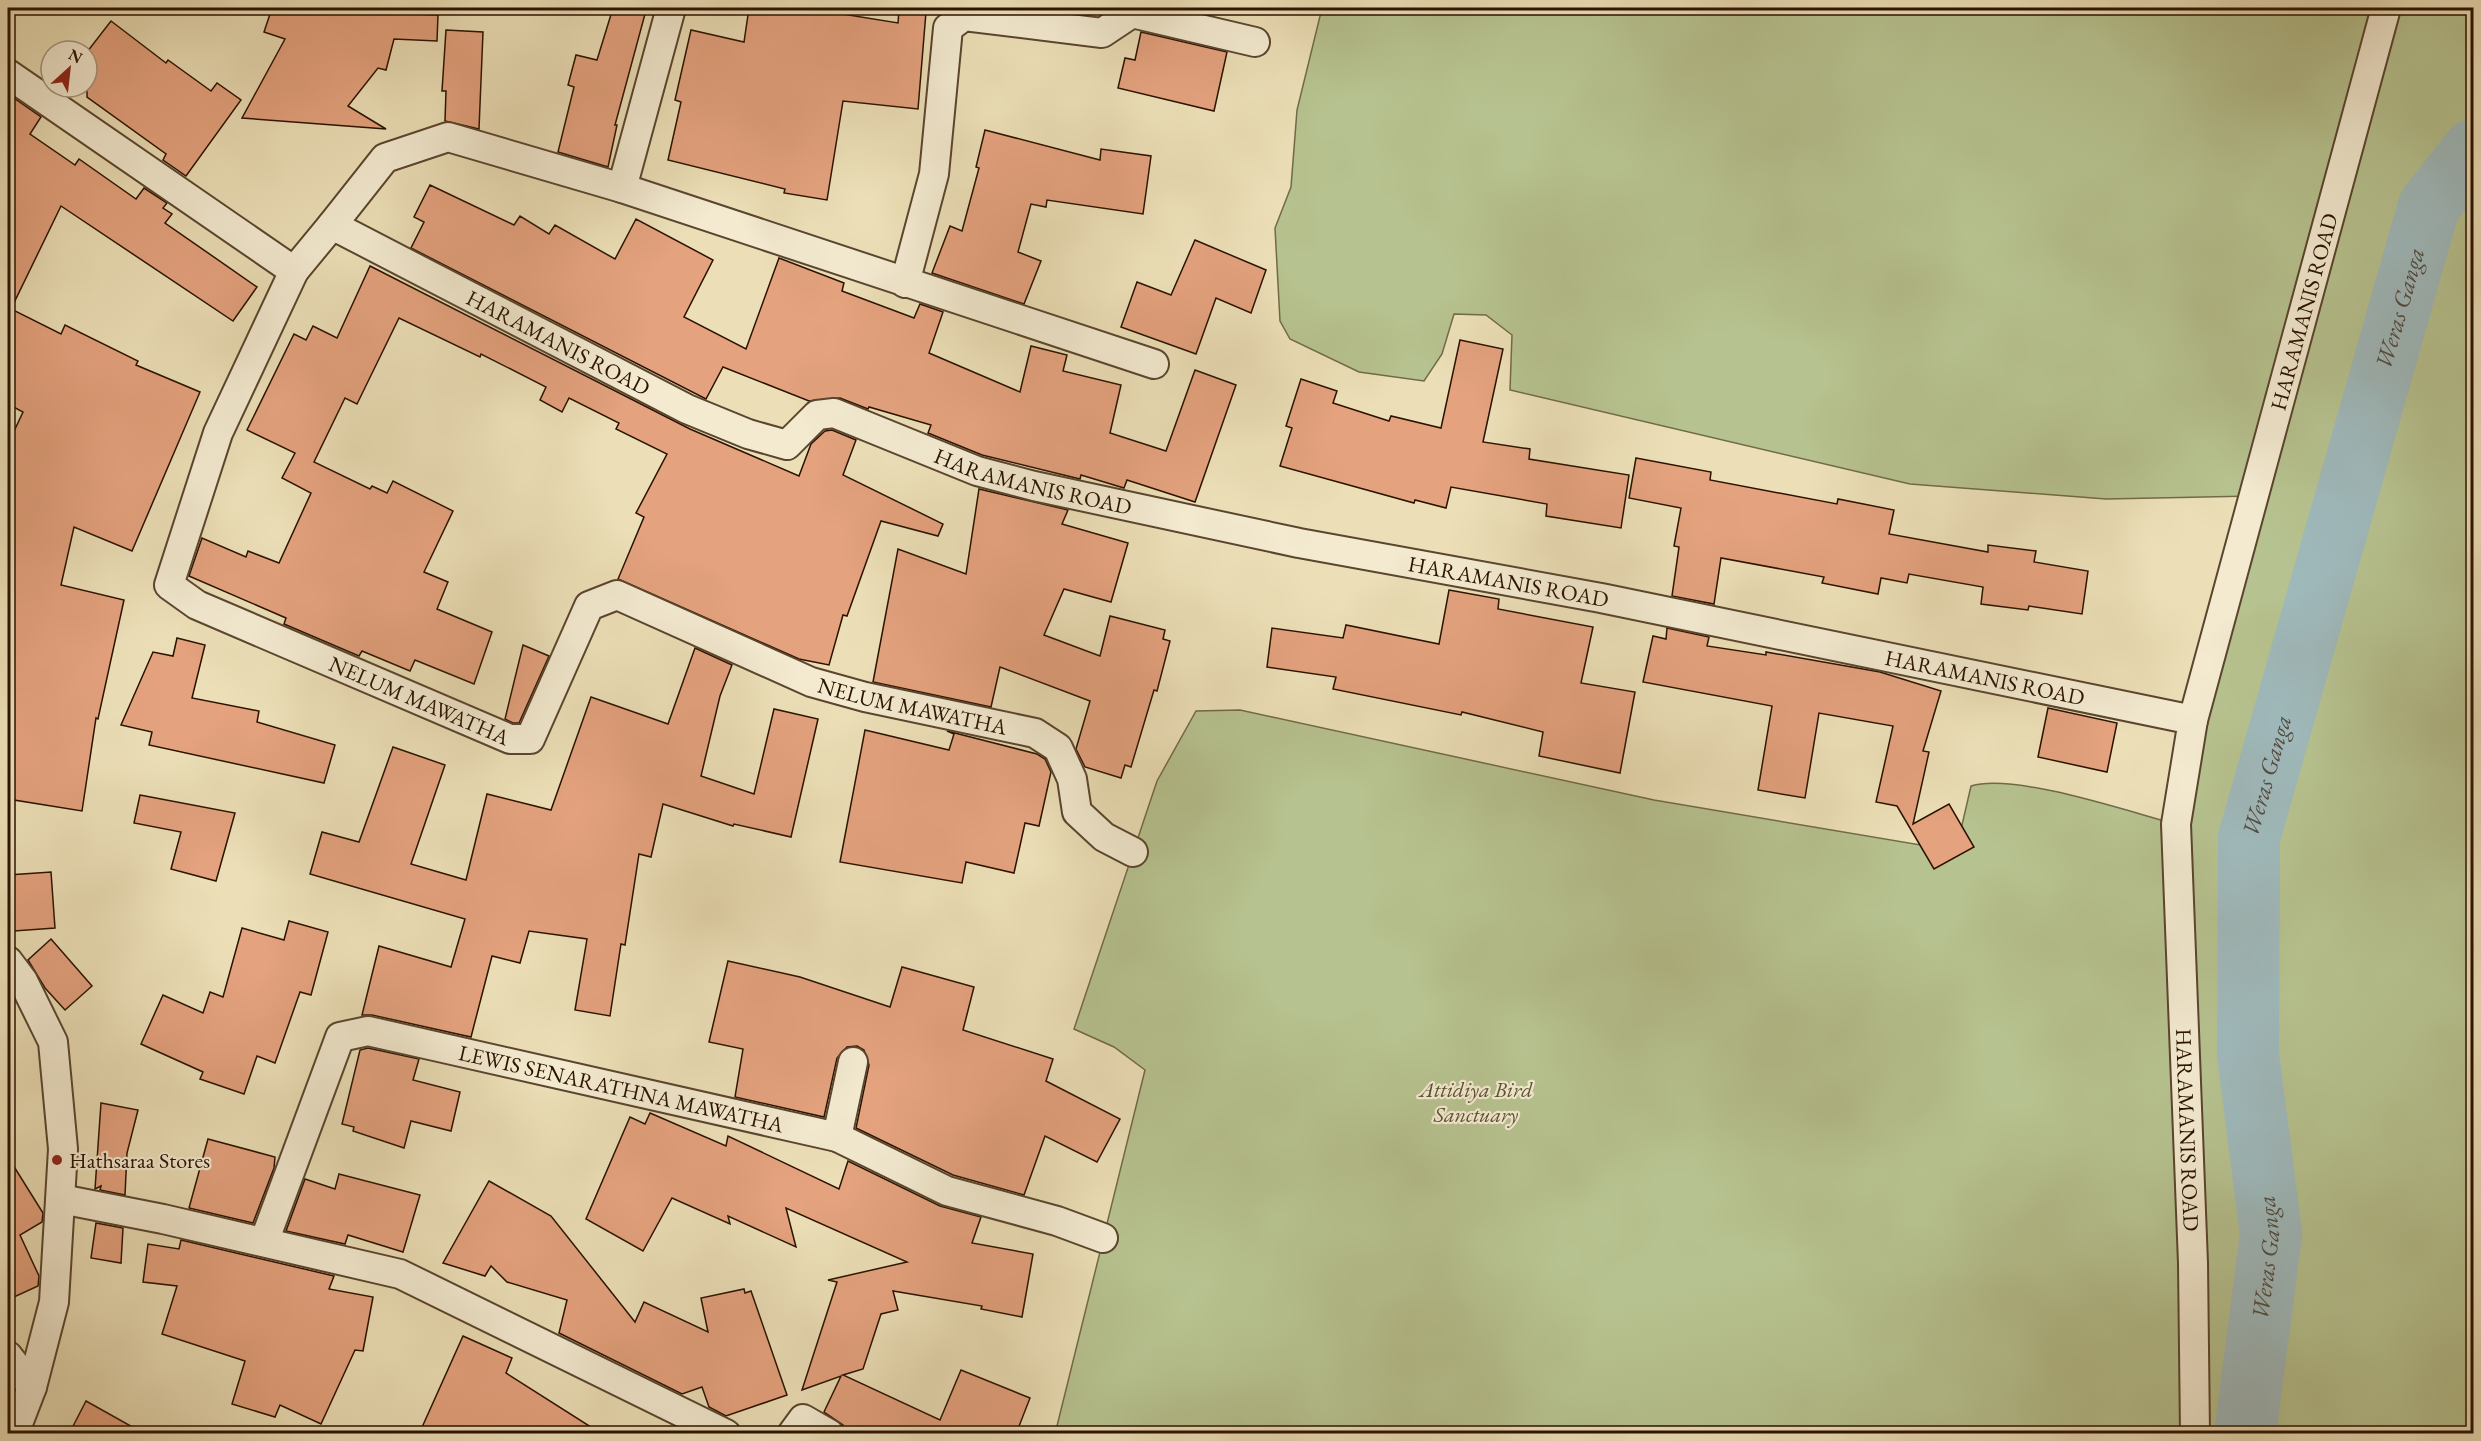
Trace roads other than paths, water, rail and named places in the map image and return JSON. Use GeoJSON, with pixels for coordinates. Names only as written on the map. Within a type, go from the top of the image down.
{"type":"FeatureCollection","features":[{"type":"Feature","properties":{"kind":"street"},"geometry":{"type":"LineString","coordinates":[[622,188],[671,8]]}},
{"type":"Feature","properties":{"kind":"street","name":"HARAMANIS ROAD"},"geometry":{"type":"LineString","coordinates":[[2195,1434],[2193,1263],[2176,824],[2193,720],[2386,8]]}},
{"type":"Feature","properties":{"kind":"street"},"geometry":{"type":"LineString","coordinates":[[905,282],[934,174],[948,28],[964,16],[1102,33],[1132,13],[1255,42]]}},
{"type":"Feature","properties":{"kind":"street"},"geometry":{"type":"LineString","coordinates":[[8,74],[294,272],[385,158],[448,136],[622,188],[1154,364]]}},
{"type":"Feature","properties":{"kind":"street","name":"HARAMANIS ROAD"},"geometry":{"type":"LineString","coordinates":[[332,225],[687,409],[748,434],[787,445],[817,415],[834,413],[977,471],[1034,486],[1299,543],[1601,598],[2193,720]]}},
{"type":"Feature","properties":{"kind":"street","name":"NELUM MAWATHA"},"geometry":{"type":"LineString","coordinates":[[294,272],[218,433],[169,585],[197,605],[510,739],[530,739],[589,606],[617,595],[811,682],[865,698],[1035,733],[1058,748],[1072,779],[1077,812],[1104,837],[1133,852]]}},
{"type":"Feature","properties":{"kind":"street"},"geometry":{"type":"LineString","coordinates":[[8,960],[23,981],[53,1042],[63,1149],[54,1302],[32,1387],[15,1434]]}},
{"type":"Feature","properties":{"kind":"street","name":"LEWIS SENARATHNA MAWATHA"},"geometry":{"type":"LineString","coordinates":[[264,1242],[340,1037],[368,1031],[837,1137],[947,1191],[1057,1221],[1103,1238]]}},
{"type":"Feature","properties":{"kind":"street"},"geometry":{"type":"LineString","coordinates":[[837,1137],[853,1062]]}},
{"type":"Feature","properties":{"kind":"street"},"geometry":{"type":"LineString","coordinates":[[61,1199],[264,1242],[400,1274],[726,1434]]}},
{"type":"Feature","properties":{"kind":"street"},"geometry":{"type":"LineString","coordinates":[[8,1356],[32,1387]]}},
{"type":"Feature","properties":{"kind":"street"},"geometry":{"type":"LineString","coordinates":[[792,1434],[803,1419],[829,1434]]}},
{"type":"Feature","properties":{"kind":"waterway","name":"Weras Ganga"},"geometry":{"type":"LineString","coordinates":[[2245,1434],[2271,1234],[2248,1054],[2249,838],[2429,206],[2474,149]]}},
{"type":"Feature","properties":{"kind":"place","name":"Hathsaraa Stores"},"geometry":{"type":"Point","coordinates":[57,1160]}},
{"type":"Feature","properties":{"kind":"park label","name":"Attidiya Bird Sanctuary"},"geometry":{"type":"Point","coordinates":[1476,1102]}}]}
